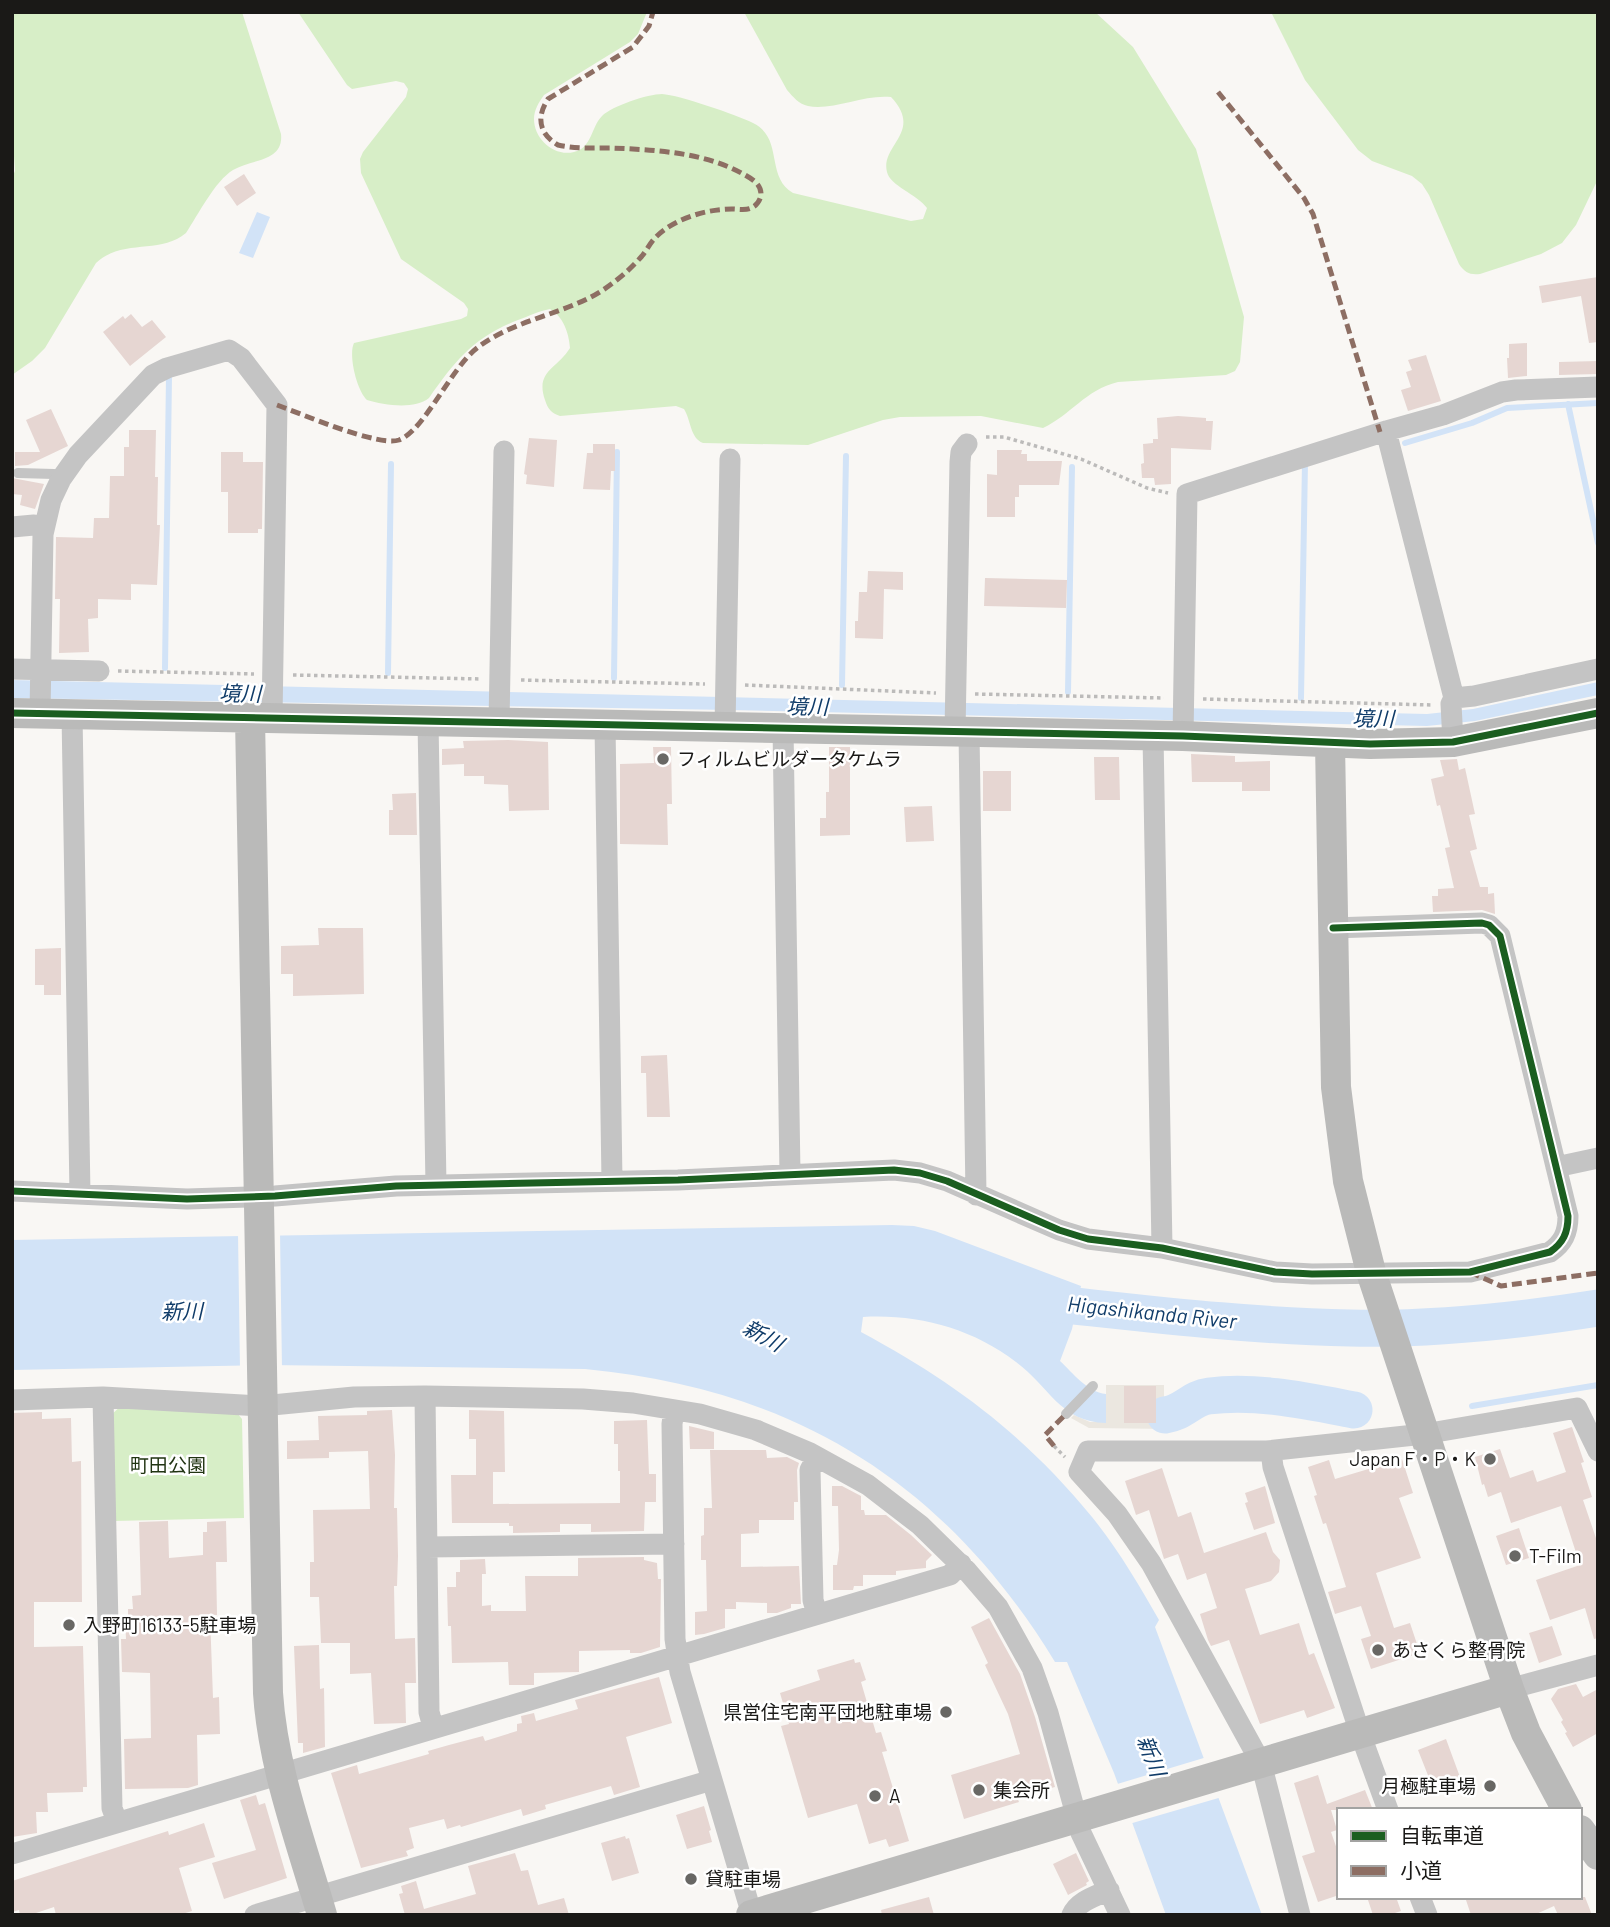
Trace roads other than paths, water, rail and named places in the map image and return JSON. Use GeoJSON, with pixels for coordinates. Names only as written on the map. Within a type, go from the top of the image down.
{"type":"FeatureCollection","features":[{"type":"Feature","properties":{"kind":"street"},"geometry":{"type":"LineString","coordinates":[[320,1906],[280,1773],[270,1723],[268,1693],[258,1206],[265,714],[273,678],[277,405],[236,352],[222,351],[153,375],[78,455],[61,479],[51,500],[44,527],[40,674],[31,710],[72,715],[265,714],[428,721],[499,717],[605,725],[726,721],[783,728],[960,728],[1153,736],[1183,731],[1370,744],[1453,736],[1598,713]]}},
{"type":"Feature","properties":{"kind":"street"},"geometry":{"type":"LineString","coordinates":[[1183,731],[1187,495],[1386,430],[1466,408],[1502,392],[1598,387]]}},
{"type":"Feature","properties":{"kind":"street"},"geometry":{"type":"LineString","coordinates":[[1386,430],[1452,702],[1453,736]]}},
{"type":"Feature","properties":{"kind":"street"},"geometry":{"type":"LineString","coordinates":[[967,444],[961,452],[960,462],[956,695],[960,728],[976,1195]]}},
{"type":"Feature","properties":{"kind":"street"},"geometry":{"type":"LineString","coordinates":[[499,717],[503,451]]}},
{"type":"Feature","properties":{"kind":"street"},"geometry":{"type":"LineString","coordinates":[[726,721],[730,459]]}},
{"type":"Feature","properties":{"kind":"street"},"geometry":{"type":"LineString","coordinates":[[12,527],[44,527]]}},
{"type":"Feature","properties":{"kind":"street"},"geometry":{"type":"LineString","coordinates":[[12,669],[40,674],[99,671]]}},
{"type":"Feature","properties":{"kind":"street"},"geometry":{"type":"LineString","coordinates":[[1452,702],[1598,669]]}},
{"type":"Feature","properties":{"kind":"street"},"geometry":{"type":"LineString","coordinates":[[72,715],[80,1194]]}},
{"type":"Feature","properties":{"kind":"street"},"geometry":{"type":"LineString","coordinates":[[428,721],[436,1185]]}},
{"type":"Feature","properties":{"kind":"street"},"geometry":{"type":"LineString","coordinates":[[605,725],[612,1181]]}},
{"type":"Feature","properties":{"kind":"street"},"geometry":{"type":"LineString","coordinates":[[783,728],[790,1174]]}},
{"type":"Feature","properties":{"kind":"street"},"geometry":{"type":"LineString","coordinates":[[1153,736],[1162,1248]]}},
{"type":"Feature","properties":{"kind":"street"},"geometry":{"type":"LineString","coordinates":[[1330,743],[1339,1118],[1352,1202],[1374,1280],[1509,1689],[1526,1733],[1566,1808]]}},
{"type":"Feature","properties":{"kind":"street"},"geometry":{"type":"LineString","coordinates":[[12,1191],[258,1206],[396,1186],[894,1170],[920,1173],[947,1181],[1059,1230],[1088,1239],[1162,1248],[1275,1272],[1374,1280],[1470,1272],[1549,1252],[1558,1246],[1568,1227],[1568,1216],[1502,943],[1495,929],[1482,923],[1333,929]]}},
{"type":"Feature","properties":{"kind":"street"},"geometry":{"type":"LineString","coordinates":[[1556,1167],[1598,1158]]}},
{"type":"Feature","properties":{"kind":"street"},"geometry":{"type":"LineString","coordinates":[[12,1400],[261,1396],[583,1399],[674,1410],[756,1430],[840,1468],[894,1504],[961,1564],[998,1607],[1017,1637],[1090,1814]]}},
{"type":"Feature","properties":{"kind":"street"},"geometry":{"type":"LineString","coordinates":[[425,1396],[429,1712],[433,1727]]}},
{"type":"Feature","properties":{"kind":"street"},"geometry":{"type":"LineString","coordinates":[[103,1397],[112,1808],[117,1822]]}},
{"type":"Feature","properties":{"kind":"street"},"geometry":{"type":"LineString","coordinates":[[1300,1915],[1247,1767],[1151,1563],[1117,1514],[1079,1472],[1088,1451],[1271,1451],[1424,1434],[1577,1408],[1598,1451]]}},
{"type":"Feature","properties":{"kind":"street"},"geometry":{"type":"LineString","coordinates":[[674,1410],[672,1424],[677,1655],[752,1915],[1509,1689],[1598,1665]]}},
{"type":"Feature","properties":{"kind":"street"},"geometry":{"type":"LineString","coordinates":[[1271,1451],[1273,1467],[1360,1734],[1387,1808]]}},
{"type":"Feature","properties":{"kind":"street"},"geometry":{"type":"LineString","coordinates":[[817,1457],[810,1470],[813,1600],[817,1614]]}},
{"type":"Feature","properties":{"kind":"street"},"geometry":{"type":"LineString","coordinates":[[426,1547],[674,1544]]}},
{"type":"Feature","properties":{"kind":"street"},"geometry":{"type":"LineString","coordinates":[[12,1854],[950,1575],[961,1564]]}},
{"type":"Feature","properties":{"kind":"street"},"geometry":{"type":"LineString","coordinates":[[255,1915],[320,1906],[712,1780]]}},
{"type":"Feature","properties":{"kind":"street"},"geometry":{"type":"LineString","coordinates":[[1090,1814],[1080,1833],[1120,1915]]}},
{"type":"Feature","properties":{"kind":"street"},"geometry":{"type":"LineString","coordinates":[[1582,1833],[1598,1855]]}},
{"type":"Feature","properties":{"kind":"street"},"geometry":{"type":"LineString","coordinates":[[1072,1915],[1074,1909],[1083,1902],[1109,1891]]}},
{"type":"Feature","properties":{"kind":"lane"},"geometry":{"type":"LineString","coordinates":[[18,473],[54,474],[61,479]]}},
{"type":"Feature","properties":{"kind":"lane"},"geometry":{"type":"LineString","coordinates":[[1066,1414],[1093,1387]]}},
{"type":"Feature","properties":{"kind":"water"},"geometry":{"type":"Polygon","coordinates":[[[257,212],[270,217],[253,258],[239,253],[257,212]]]}},
{"type":"Feature","properties":{"kind":"water","name":"境川"},"geometry":{"type":"Polygon","coordinates":[[[12,680],[1427,714],[1473,709],[1598,682],[1598,695],[1475,721],[1427,726],[730,710],[12,698],[12,680]]]}},
{"type":"Feature","properties":{"kind":"water","name":"新川"},"geometry":{"type":"Polygon","coordinates":[[[892,1225],[935,1231],[1081,1286],[1072,1329],[1060,1361],[1087,1386],[1106,1394],[1106,1423],[1090,1421],[1066,1410],[1016,1362],[981,1340],[962,1332],[924,1321],[863,1317],[861,1332],[927,1370],[986,1412],[1067,1488],[1111,1542],[1159,1620],[1155,1627],[1262,1915],[1166,1915],[1114,1773],[1067,1662],[1055,1662],[1012,1599],[965,1543],[913,1495],[858,1456],[797,1423],[732,1398],[661,1380],[585,1369],[268,1365],[12,1370],[12,1240],[892,1225]]]}},
{"type":"Feature","properties":{"kind":"waterway"},"geometry":{"type":"LineString","coordinates":[[165,668],[169,376]]}},
{"type":"Feature","properties":{"kind":"waterway"},"geometry":{"type":"LineString","coordinates":[[1405,443],[1472,423],[1507,408],[1598,403]]}},
{"type":"Feature","properties":{"kind":"waterway"},"geometry":{"type":"LineString","coordinates":[[1568,404],[1598,543]]}},
{"type":"Feature","properties":{"kind":"waterway"},"geometry":{"type":"LineString","coordinates":[[614,678],[617,452]]}},
{"type":"Feature","properties":{"kind":"waterway"},"geometry":{"type":"LineString","coordinates":[[842,685],[846,456]]}},
{"type":"Feature","properties":{"kind":"waterway"},"geometry":{"type":"LineString","coordinates":[[1301,698],[1305,462]]}},
{"type":"Feature","properties":{"kind":"waterway"},"geometry":{"type":"LineString","coordinates":[[388,673],[391,464]]}},
{"type":"Feature","properties":{"kind":"waterway"},"geometry":{"type":"LineString","coordinates":[[1068,692],[1072,467]]}},
{"type":"Feature","properties":{"kind":"waterway","name":"Higashikanda River"},"geometry":{"type":"LineString","coordinates":[[1028,1301],[1229,1321],[1350,1328],[1474,1324],[1598,1308]]}},
{"type":"Feature","properties":{"kind":"waterway"},"geometry":{"type":"LineString","coordinates":[[1472,1406],[1598,1385]]}},
{"type":"Feature","properties":{"kind":"waterway"},"geometry":{"type":"LineString","coordinates":[[1165,1415],[1203,1397],[1245,1394],[1282,1397],[1354,1410]]}},
{"type":"Feature","properties":{"kind":"place","name":"フィルムビルダータケムラ"},"geometry":{"type":"Point","coordinates":[663,759]}},
{"type":"Feature","properties":{"kind":"place","name":"Japan F・P・K"},"geometry":{"type":"Point","coordinates":[1490,1459]}},
{"type":"Feature","properties":{"kind":"place","name":"T-Film"},"geometry":{"type":"Point","coordinates":[1515,1556]}},
{"type":"Feature","properties":{"kind":"place","name":"入野町16133-5駐車場"},"geometry":{"type":"Point","coordinates":[69,1625]}},
{"type":"Feature","properties":{"kind":"place","name":"あさくら整骨院"},"geometry":{"type":"Point","coordinates":[1378,1650]}},
{"type":"Feature","properties":{"kind":"place","name":"県営住宅南平団地駐車場"},"geometry":{"type":"Point","coordinates":[946,1712]}},
{"type":"Feature","properties":{"kind":"place","name":"月極駐車場"},"geometry":{"type":"Point","coordinates":[1490,1786]}},
{"type":"Feature","properties":{"kind":"place","name":"集会所"},"geometry":{"type":"Point","coordinates":[979,1790]}},
{"type":"Feature","properties":{"kind":"place","name":"A"},"geometry":{"type":"Point","coordinates":[875,1796]}},
{"type":"Feature","properties":{"kind":"place","name":"貸駐車場"},"geometry":{"type":"Point","coordinates":[691,1879]}},
{"type":"Feature","properties":{"kind":"park label","name":"町田公園"},"geometry":{"type":"Point","coordinates":[168,1465]}}]}
